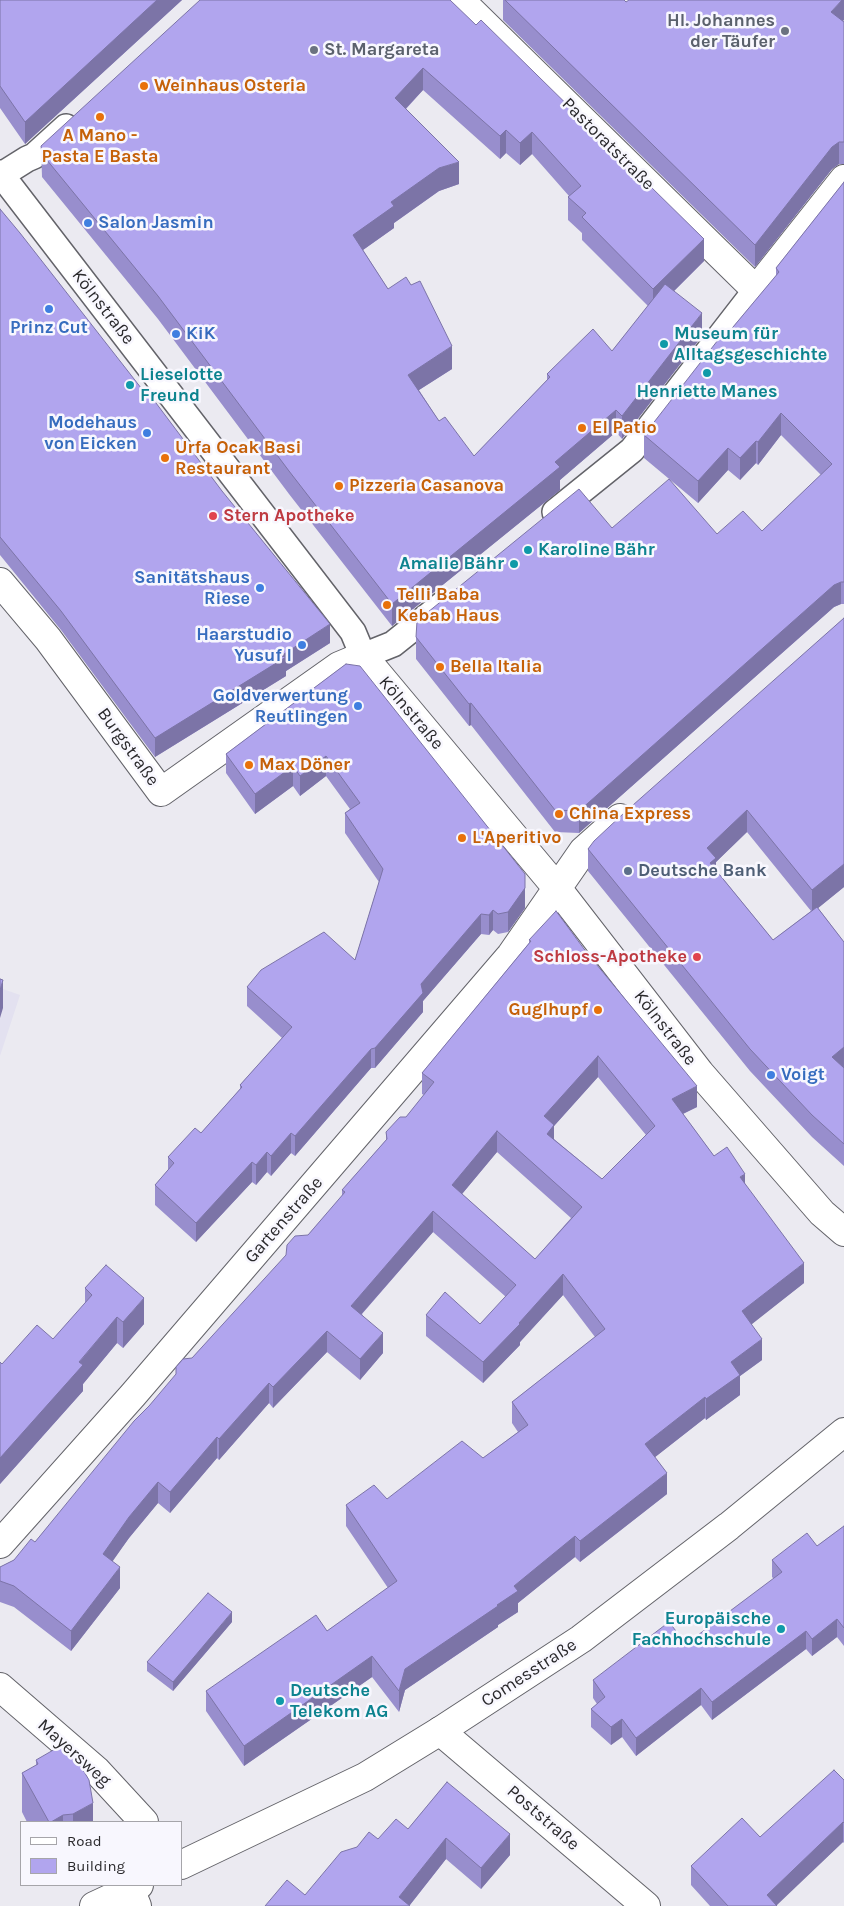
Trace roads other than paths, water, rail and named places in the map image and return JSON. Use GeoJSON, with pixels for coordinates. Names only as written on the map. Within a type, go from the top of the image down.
{"type":"FeatureCollection","features":[{"type":"Feature","properties":{"kind":"street","name":"Pastoratstraße"},"geometry":{"type":"LineString","coordinates":[[460,0],[756,290]]}},
{"type":"Feature","properties":{"kind":"street"},"geometry":{"type":"LineString","coordinates":[[0,175],[34,156],[86,109]]}},
{"type":"Feature","properties":{"kind":"street","name":"Kölnstraße"},"geometry":{"type":"LineString","coordinates":[[0,175],[347,624],[353,632],[363,656],[557,888],[700,1073],[822,1213],[844,1232]]}},
{"type":"Feature","properties":{"kind":"street"},"geometry":{"type":"LineString","coordinates":[[539,525],[632,450],[844,179]]}},
{"type":"Feature","properties":{"kind":"street","name":"Burgstraße"},"geometry":{"type":"LineString","coordinates":[[0,582],[48,639],[161,792],[339,666],[363,656]]}},
{"type":"Feature","properties":{"kind":"street"},"geometry":{"type":"LineString","coordinates":[[363,656],[392,644],[462,588]]}},
{"type":"Feature","properties":{"kind":"street","name":"Gartenstraße"},"geometry":{"type":"LineString","coordinates":[[0,1544],[140,1388],[511,955],[583,851],[642,799]]}},
{"type":"Feature","properties":{"kind":"street","name":"Comesstraße"},"geometry":{"type":"LineString","coordinates":[[182,1865],[365,1778],[581,1639],[728,1526],[844,1432]]}},
{"type":"Feature","properties":{"kind":"street","name":"Mayersweg"},"geometry":{"type":"LineString","coordinates":[[0,1687],[96,1770],[143,1821]]}},
{"type":"Feature","properties":{"kind":"street","name":"Poststraße"},"geometry":{"type":"LineString","coordinates":[[440,1731],[646,1906]]}},
{"type":"Feature","properties":{"kind":"street"},"geometry":{"type":"LineString","coordinates":[[94,1906],[135,1893]]}},
{"type":"Feature","properties":{"kind":"place","name":"Hl. Johannes der Täufer"},"geometry":{"type":"Point","coordinates":[785,31]}},
{"type":"Feature","properties":{"kind":"place","name":"St. Margareta"},"geometry":{"type":"Point","coordinates":[314,50]}},
{"type":"Feature","properties":{"kind":"place","name":"Weinhaus Osteria"},"geometry":{"type":"Point","coordinates":[144,86]}},
{"type":"Feature","properties":{"kind":"place","name":"A Mano - Pasta E Basta"},"geometry":{"type":"Point","coordinates":[100,117]}},
{"type":"Feature","properties":{"kind":"place","name":"Salon Jasmin"},"geometry":{"type":"Point","coordinates":[88,223]}},
{"type":"Feature","properties":{"kind":"place","name":"Prinz Cut"},"geometry":{"type":"Point","coordinates":[49,309]}},
{"type":"Feature","properties":{"kind":"place","name":"KiK"},"geometry":{"type":"Point","coordinates":[176,334]}},
{"type":"Feature","properties":{"kind":"place","name":"Museum für Alltagsgeschichte"},"geometry":{"type":"Point","coordinates":[664,344]}},
{"type":"Feature","properties":{"kind":"place","name":"Henriette Manes"},"geometry":{"type":"Point","coordinates":[707,373]}},
{"type":"Feature","properties":{"kind":"place","name":"Lieselotte Freund"},"geometry":{"type":"Point","coordinates":[130,385]}},
{"type":"Feature","properties":{"kind":"place","name":"El Patio"},"geometry":{"type":"Point","coordinates":[582,428]}},
{"type":"Feature","properties":{"kind":"place","name":"Modehaus von Eicken"},"geometry":{"type":"Point","coordinates":[147,433]}},
{"type":"Feature","properties":{"kind":"place","name":"Urfa Ocak Basi Restaurant"},"geometry":{"type":"Point","coordinates":[165,458]}},
{"type":"Feature","properties":{"kind":"place","name":"Pizzeria Casanova"},"geometry":{"type":"Point","coordinates":[339,486]}},
{"type":"Feature","properties":{"kind":"place","name":"Stern Apotheke"},"geometry":{"type":"Point","coordinates":[213,516]}},
{"type":"Feature","properties":{"kind":"place","name":"Karoline Bähr"},"geometry":{"type":"Point","coordinates":[528,550]}},
{"type":"Feature","properties":{"kind":"place","name":"Amalie Bähr"},"geometry":{"type":"Point","coordinates":[514,564]}},
{"type":"Feature","properties":{"kind":"place","name":"Sanitätshaus Riese"},"geometry":{"type":"Point","coordinates":[260,588]}},
{"type":"Feature","properties":{"kind":"place","name":"Telli Baba Kebab Haus"},"geometry":{"type":"Point","coordinates":[387,605]}},
{"type":"Feature","properties":{"kind":"place","name":"Haarstudio Yusuf I"},"geometry":{"type":"Point","coordinates":[302,645]}},
{"type":"Feature","properties":{"kind":"place","name":"Bella Italia"},"geometry":{"type":"Point","coordinates":[440,667]}},
{"type":"Feature","properties":{"kind":"place","name":"Goldverwertung Reutlingen"},"geometry":{"type":"Point","coordinates":[358,706]}},
{"type":"Feature","properties":{"kind":"place","name":"Max Döner"},"geometry":{"type":"Point","coordinates":[249,765]}},
{"type":"Feature","properties":{"kind":"place","name":"China Express"},"geometry":{"type":"Point","coordinates":[559,814]}},
{"type":"Feature","properties":{"kind":"place","name":"L'Aperitivo"},"geometry":{"type":"Point","coordinates":[462,838]}},
{"type":"Feature","properties":{"kind":"place","name":"Deutsche Bank"},"geometry":{"type":"Point","coordinates":[628,871]}},
{"type":"Feature","properties":{"kind":"place","name":"Schloss-Apotheke"},"geometry":{"type":"Point","coordinates":[697,957]}},
{"type":"Feature","properties":{"kind":"place","name":"Guglhupf"},"geometry":{"type":"Point","coordinates":[598,1010]}},
{"type":"Feature","properties":{"kind":"place","name":"Voigt"},"geometry":{"type":"Point","coordinates":[771,1075]}},
{"type":"Feature","properties":{"kind":"place","name":"Europäische Fachhochschule"},"geometry":{"type":"Point","coordinates":[781,1629]}},
{"type":"Feature","properties":{"kind":"place","name":"Deutsche Telekom AG"},"geometry":{"type":"Point","coordinates":[280,1701]}}]}
